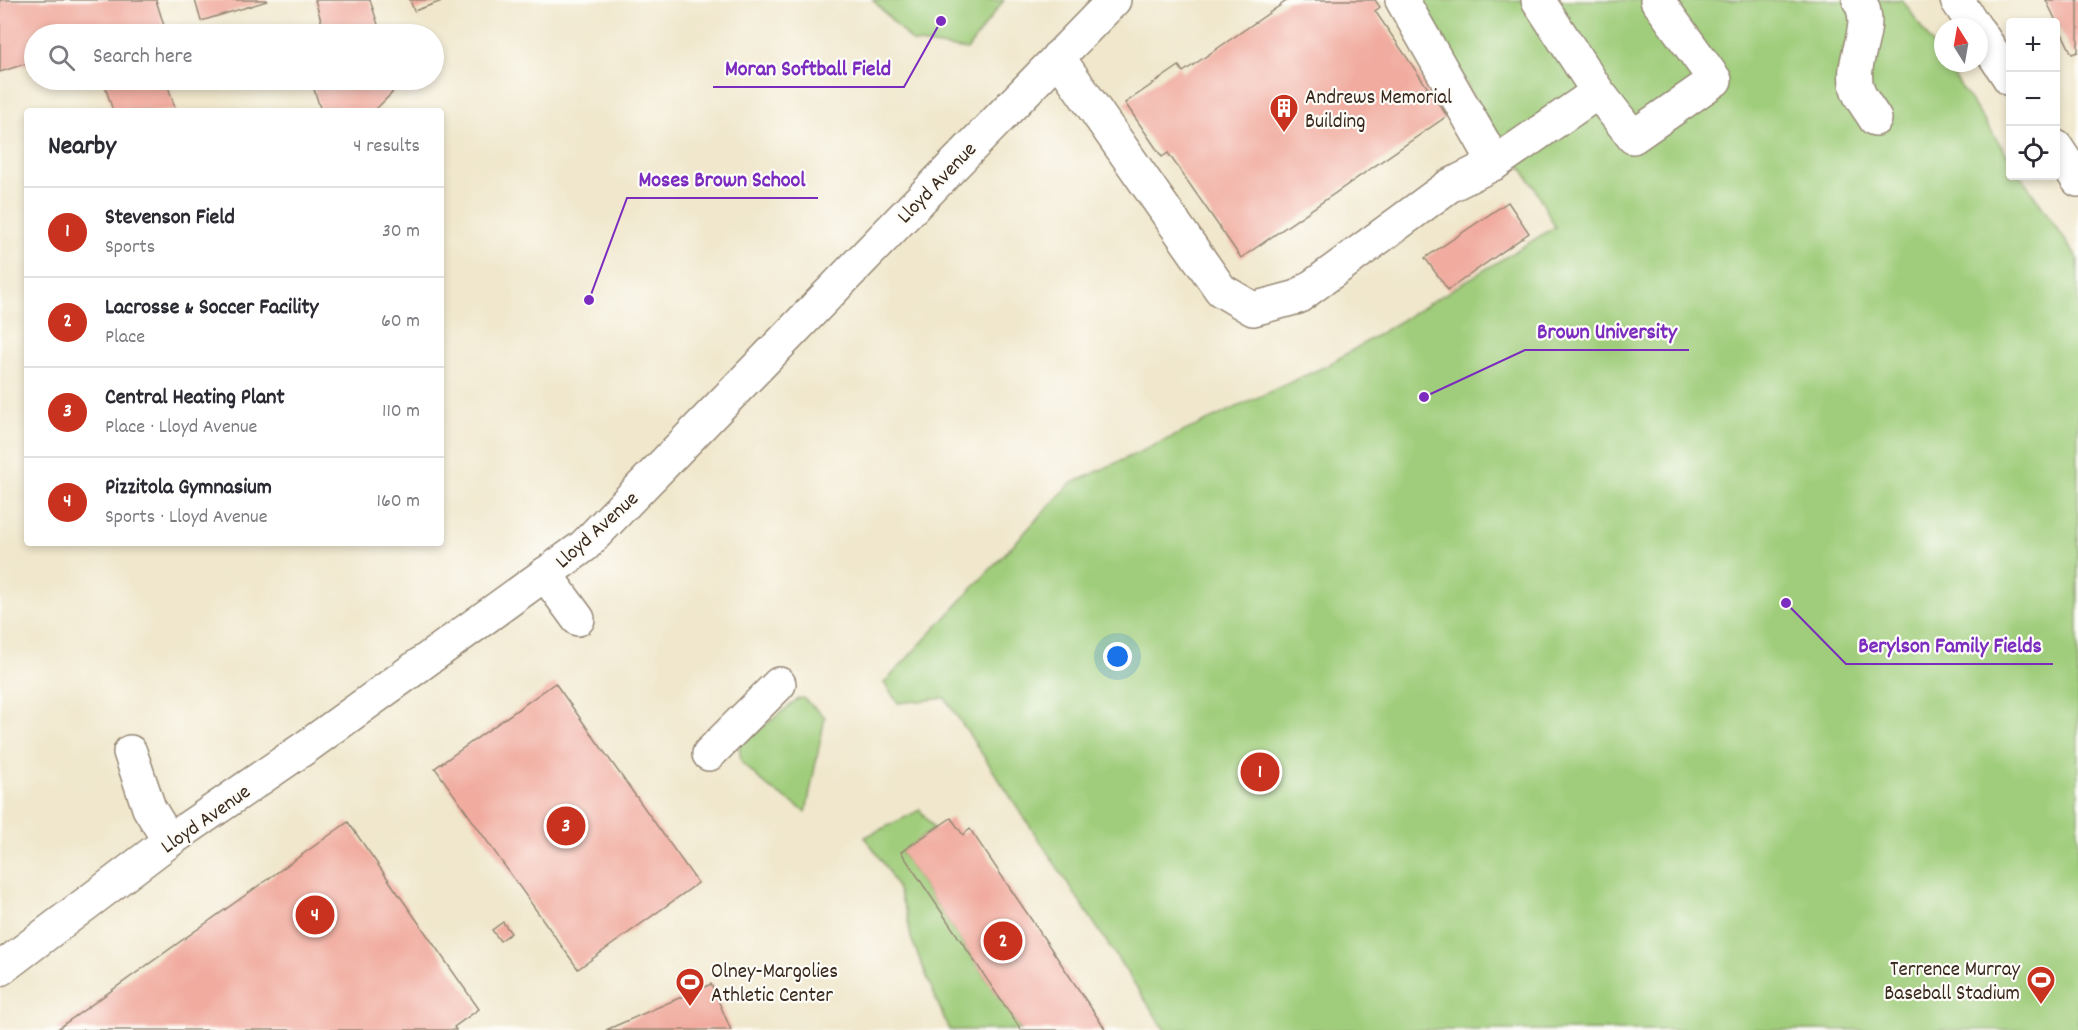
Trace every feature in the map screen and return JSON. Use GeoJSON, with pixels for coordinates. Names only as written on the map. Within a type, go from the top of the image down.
{"type":"FeatureCollection","features":[{"type":"Feature","properties":{"kind":"street","name":"Lloyd Avenue"},"geometry":{"type":"LineString","coordinates":[[0,969],[169,842],[306,747],[584,546],[1114,0]]}},
{"type":"Feature","properties":{"kind":"street"},"geometry":{"type":"LineString","coordinates":[[1402,0],[1495,164]]}},
{"type":"Feature","properties":{"kind":"street"},"geometry":{"type":"LineString","coordinates":[[1538,0],[1599,92],[1633,137],[1715,80],[1657,0]]}},
{"type":"Feature","properties":{"kind":"street"},"geometry":{"type":"LineString","coordinates":[[1858,0],[1863,6],[1864,38],[1855,69],[1858,91],[1875,118]]}},
{"type":"Feature","properties":{"kind":"street"},"geometry":{"type":"LineString","coordinates":[[1957,0],[1970,18]]}},
{"type":"Feature","properties":{"kind":"street"},"geometry":{"type":"LineString","coordinates":[[1988,46],[2006,74]]}},
{"type":"Feature","properties":{"kind":"street"},"geometry":{"type":"LineString","coordinates":[[1058,57],[1221,290],[1253,309],[1298,297],[1449,186],[1495,164],[1599,92]]}},
{"type":"Feature","properties":{"kind":"street"},"geometry":{"type":"LineString","coordinates":[[2060,154],[2078,180]]}},
{"type":"Feature","properties":{"kind":"street"},"geometry":{"type":"LineString","coordinates":[[545,574],[578,619]]}},
{"type":"Feature","properties":{"kind":"street"},"geometry":{"type":"LineString","coordinates":[[709,754],[779,684]]}},
{"type":"Feature","properties":{"kind":"street"},"geometry":{"type":"LineString","coordinates":[[130,752],[149,808],[169,842]]}},
{"type":"Feature","properties":{"kind":"green space"},"geometry":{"type":"Polygon","coordinates":[[[873,0],[1004,0],[967,50],[912,42],[873,0]]]}},
{"type":"Feature","properties":{"kind":"green space"},"geometry":{"type":"Polygon","coordinates":[[[1422,0],[1903,0],[1934,46],[1934,72],[1951,72],[2006,153],[2006,180],[2024,180],[2078,259],[2078,1030],[1165,1030],[945,698],[898,703],[884,683],[1070,484],[1328,365],[1555,227],[1533,185],[1475,100],[1422,0]]]}},
{"type":"Feature","properties":{"kind":"green space"},"geometry":{"type":"Polygon","coordinates":[[[803,698],[825,717],[806,812],[768,787],[741,762],[739,746],[798,699],[803,698]]]}},
{"type":"Feature","properties":{"kind":"green space"},"geometry":{"type":"Polygon","coordinates":[[[920,810],[934,829],[901,852],[1021,1030],[949,1030],[911,938],[907,915],[898,890],[886,867],[865,837],[920,810]]]}},
{"type":"Feature","properties":{"kind":"building"},"geometry":{"type":"Polygon","coordinates":[[[0,0],[156,0],[164,24],[24,24],[24,64],[0,72],[0,0]]]}},
{"type":"Feature","properties":{"kind":"building"},"geometry":{"type":"Polygon","coordinates":[[[195,0],[267,0],[267,1],[201,21],[195,0]]]}},
{"type":"Feature","properties":{"kind":"building"},"geometry":{"type":"Polygon","coordinates":[[[315,0],[370,0],[378,24],[322,24],[315,0]]]}},
{"type":"Feature","properties":{"kind":"building"},"geometry":{"type":"Polygon","coordinates":[[[410,0],[445,0],[414,11],[410,0]]]}},
{"type":"Feature","properties":{"kind":"building","name":"Andrews Memorial Building"},"geometry":{"type":"Polygon","coordinates":[[[1288,0],[1375,0],[1380,7],[1375,11],[1447,116],[1241,258],[1168,153],[1162,157],[1125,103],[1179,66],[1183,72],[1288,0]]]}},
{"type":"Feature","properties":{"kind":"building"},"geometry":{"type":"Polygon","coordinates":[[[2046,0],[2078,0],[2078,52],[2072,54],[2060,29],[2060,18],[2055,18],[2046,0]]]}},
{"type":"Feature","properties":{"kind":"building"},"geometry":{"type":"Polygon","coordinates":[[[106,90],[169,90],[175,108],[112,108],[106,90]]]}},
{"type":"Feature","properties":{"kind":"building"},"geometry":{"type":"Polygon","coordinates":[[[314,90],[393,90],[377,108],[320,108],[314,90]]]}},
{"type":"Feature","properties":{"kind":"building"},"geometry":{"type":"Polygon","coordinates":[[[1508,202],[1529,233],[1448,290],[1425,258],[1508,202]]]}},
{"type":"Feature","properties":{"kind":"building"},"geometry":{"type":"Polygon","coordinates":[[[555,683],[698,883],[578,969],[435,768],[555,683]]]}},
{"type":"Feature","properties":{"kind":"building"},"geometry":{"type":"Polygon","coordinates":[[[951,818],[963,835],[970,829],[1106,1030],[1021,1030],[901,852],[951,818]]]}},
{"type":"Feature","properties":{"kind":"building"},"geometry":{"type":"Polygon","coordinates":[[[348,822],[479,1009],[454,1027],[456,1030],[56,1030],[348,822]]]}},
{"type":"Feature","properties":{"kind":"building"},"geometry":{"type":"Polygon","coordinates":[[[503,922],[511,933],[500,941],[492,930],[503,922]]]}},
{"type":"Feature","properties":{"kind":"building","name":"Olney-Margolies Athletic Center"},"geometry":{"type":"Polygon","coordinates":[[[711,984],[731,1030],[606,1030],[711,984]]]}},
{"type":"Feature","properties":{"kind":"place","name":"Moran Softball Field"},"geometry":{"type":"Point","coordinates":[941,21]}},
{"type":"Feature","properties":{"kind":"place","name":"Andrews Memorial Building"},"geometry":{"type":"Point","coordinates":[1284,134]}},
{"type":"Feature","properties":{"kind":"place","name":"Moses Brown School"},"geometry":{"type":"Point","coordinates":[589,300]}},
{"type":"Feature","properties":{"kind":"place","name":"Brown University"},"geometry":{"type":"Point","coordinates":[1424,397]}},
{"type":"Feature","properties":{"kind":"place","name":"Berylson Family Fields"},"geometry":{"type":"Point","coordinates":[1786,603]}},
{"type":"Feature","properties":{"kind":"place","name":"Stevenson Field"},"geometry":{"type":"Point","coordinates":[1260,772]}},
{"type":"Feature","properties":{"kind":"place","name":"Central Heating Plant"},"geometry":{"type":"Point","coordinates":[566,826]}},
{"type":"Feature","properties":{"kind":"place","name":"Pizzitola Gymnasium"},"geometry":{"type":"Point","coordinates":[315,915]}},
{"type":"Feature","properties":{"kind":"place","name":"Lacrosse & Soccer Facility"},"geometry":{"type":"Point","coordinates":[1003,941]}},
{"type":"Feature","properties":{"kind":"place","name":"Terrence Murray Baseball Stadium"},"geometry":{"type":"Point","coordinates":[2041,1006]}},
{"type":"Feature","properties":{"kind":"place","name":"Olney-Margolies Athletic Center"},"geometry":{"type":"Point","coordinates":[690,1008]}}]}
